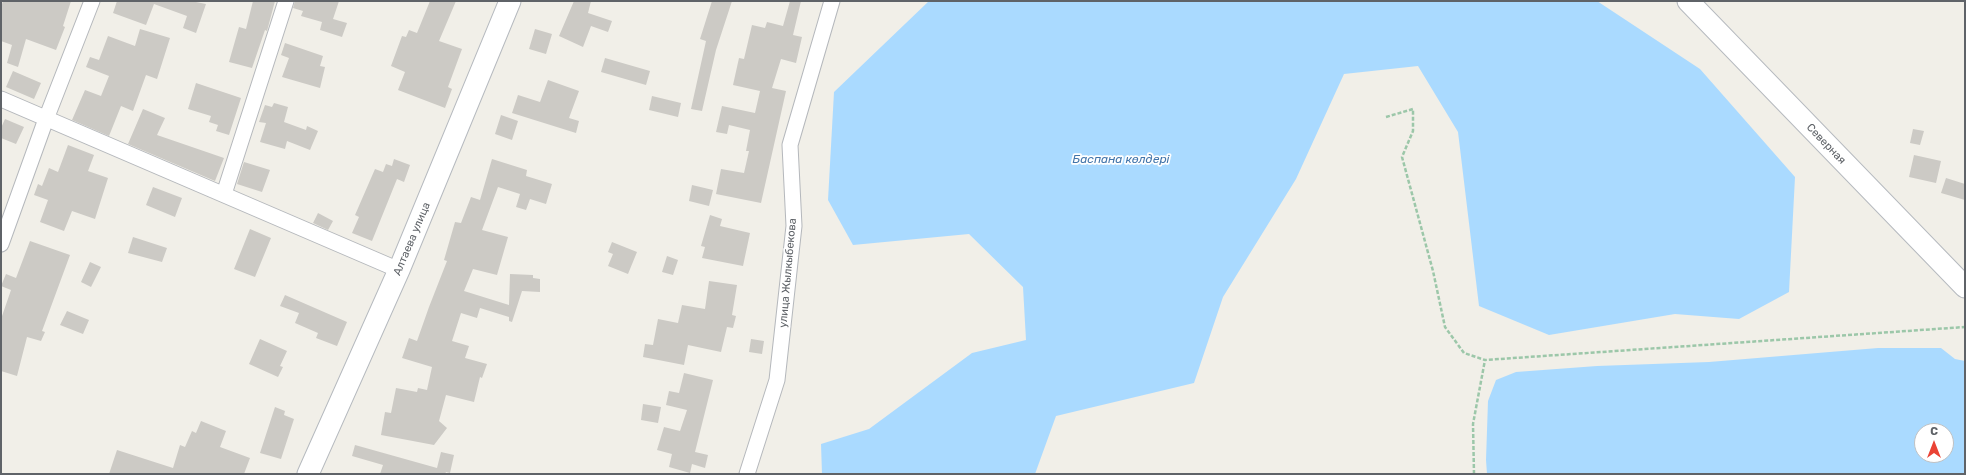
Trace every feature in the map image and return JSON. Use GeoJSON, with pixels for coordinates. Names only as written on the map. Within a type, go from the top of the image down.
{"type":"FeatureCollection","features":[{"type":"Feature","properties":{"kind":"street"},"geometry":{"type":"LineString","coordinates":[[1,244],[46,119],[92,1]]}},
{"type":"Feature","properties":{"kind":"street"},"geometry":{"type":"LineString","coordinates":[[224,194],[286,1]]}},
{"type":"Feature","properties":{"kind":"street","name":"Алтаева улица"},"geometry":{"type":"LineString","coordinates":[[308,474],[399,270],[510,1]]}},
{"type":"Feature","properties":{"kind":"street","name":"улица Жылкыбекова"},"geometry":{"type":"LineString","coordinates":[[747,474],[777,380],[794,226],[790,145],[832,1]]}},
{"type":"Feature","properties":{"kind":"street","name":"Северная"},"geometry":{"type":"LineString","coordinates":[[1688,1],[1965,287]]}},
{"type":"Feature","properties":{"kind":"street"},"geometry":{"type":"LineString","coordinates":[[1,99],[399,270]]}},
{"type":"Feature","properties":{"kind":"path"},"geometry":{"type":"LineString","coordinates":[[1386,117],[1413,108],[1413,132],[1402,157],[1433,271],[1445,327],[1464,353],[1485,360],[1965,327]]}},
{"type":"Feature","properties":{"kind":"path"},"geometry":{"type":"LineString","coordinates":[[1474,474],[1473,424],[1485,360]]}},
{"type":"Feature","properties":{"kind":"water","name":"Баспана көлдері"},"geometry":{"type":"Polygon","coordinates":[[[929,1],[1597,1],[1700,69],[1795,177],[1789,292],[1739,319],[1675,314],[1549,335],[1479,306],[1458,132],[1418,66],[1344,74],[1296,179],[1223,297],[1194,383],[1056,416],[1035,474],[822,474],[821,444],[869,429],[972,353],[1026,340],[1023,287],[969,234],[853,245],[828,200],[834,92],[929,1]]]}},
{"type":"Feature","properties":{"kind":"water"},"geometry":{"type":"Polygon","coordinates":[[[1878,348],[1941,348],[1955,359],[1965,361],[1965,474],[1487,474],[1488,401],[1496,380],[1516,372],[1597,366],[1709,362],[1878,348]]]}},
{"type":"Feature","properties":{"kind":"building"},"geometry":{"type":"Polygon","coordinates":[[[3,1],[71,1],[63,26],[65,27],[56,50],[26,39],[18,67],[7,63],[12,45],[1,41],[1,7],[3,1]]]}},
{"type":"Feature","properties":{"kind":"building"},"geometry":{"type":"Polygon","coordinates":[[[117,1],[191,1],[206,4],[196,33],[183,28],[187,16],[154,4],[146,25],[113,13],[117,1]]]}},
{"type":"Feature","properties":{"kind":"building"},"geometry":{"type":"Polygon","coordinates":[[[253,1],[275,1],[267,31],[265,30],[252,68],[229,62],[239,27],[246,29],[253,1]]]}},
{"type":"Feature","properties":{"kind":"building"},"geometry":{"type":"Polygon","coordinates":[[[295,1],[339,1],[333,19],[347,23],[342,37],[320,30],[322,22],[301,16],[303,11],[293,8],[295,1]]]}},
{"type":"Feature","properties":{"kind":"building"},"geometry":{"type":"Polygon","coordinates":[[[430,1],[456,1],[439,41],[462,49],[448,87],[452,89],[445,108],[398,90],[405,72],[391,66],[402,36],[406,37],[409,30],[417,33],[430,1]]]}},
{"type":"Feature","properties":{"kind":"building"},"geometry":{"type":"Polygon","coordinates":[[[574,1],[591,1],[588,13],[612,21],[608,32],[591,26],[583,47],[559,36],[574,1]]]}},
{"type":"Feature","properties":{"kind":"building"},"geometry":{"type":"Polygon","coordinates":[[[712,1],[732,1],[716,50],[702,111],[691,109],[706,41],[700,39],[712,1]]]}},
{"type":"Feature","properties":{"kind":"building"},"geometry":{"type":"Polygon","coordinates":[[[790,1],[801,1],[793,35],[802,37],[796,63],[781,59],[772,88],[786,91],[761,203],[716,194],[721,169],[744,173],[749,151],[746,151],[750,130],[729,125],[727,134],[716,132],[722,106],[755,113],[760,91],[733,85],[739,58],[744,59],[752,25],[765,28],[767,22],[783,26],[790,1]]]}},
{"type":"Feature","properties":{"kind":"building"},"geometry":{"type":"Polygon","coordinates":[[[140,29],[170,38],[157,79],[146,75],[133,111],[121,106],[109,136],[72,120],[85,90],[101,96],[109,76],[86,67],[90,57],[99,60],[108,36],[135,46],[140,29]]]}},
{"type":"Feature","properties":{"kind":"building"},"geometry":{"type":"Polygon","coordinates":[[[535,29],[552,34],[546,54],[529,49],[535,29]]]}},
{"type":"Feature","properties":{"kind":"building"},"geometry":{"type":"Polygon","coordinates":[[[285,43],[323,56],[320,66],[325,67],[320,88],[282,77],[289,58],[281,55],[285,43]]]}},
{"type":"Feature","properties":{"kind":"building"},"geometry":{"type":"Polygon","coordinates":[[[605,58],[650,71],[646,85],[601,72],[605,58]]]}},
{"type":"Feature","properties":{"kind":"building"},"geometry":{"type":"Polygon","coordinates":[[[13,71],[41,83],[34,99],[6,87],[13,71]]]}},
{"type":"Feature","properties":{"kind":"building"},"geometry":{"type":"Polygon","coordinates":[[[548,80],[579,91],[569,118],[579,121],[576,133],[512,113],[518,95],[540,102],[548,80]]]}},
{"type":"Feature","properties":{"kind":"building"},"geometry":{"type":"Polygon","coordinates":[[[196,83],[241,98],[229,135],[216,131],[218,125],[209,122],[211,116],[188,109],[196,83]]]}},
{"type":"Feature","properties":{"kind":"building"},"geometry":{"type":"Polygon","coordinates":[[[652,96],[681,103],[678,117],[649,110],[652,96]]]}},
{"type":"Feature","properties":{"kind":"building"},"geometry":{"type":"Polygon","coordinates":[[[274,103],[288,107],[284,122],[306,130],[307,126],[318,131],[310,150],[287,141],[285,149],[260,142],[266,123],[259,122],[265,105],[272,107],[274,103]]]}},
{"type":"Feature","properties":{"kind":"building"},"geometry":{"type":"Polygon","coordinates":[[[143,109],[165,118],[157,135],[224,158],[215,181],[128,144],[143,109]]]}},
{"type":"Feature","properties":{"kind":"building"},"geometry":{"type":"Polygon","coordinates":[[[501,115],[518,121],[512,140],[495,134],[501,115]]]}},
{"type":"Feature","properties":{"kind":"building"},"geometry":{"type":"Polygon","coordinates":[[[5,119],[24,127],[16,144],[1,138],[1,128],[5,119]]]}},
{"type":"Feature","properties":{"kind":"building"},"geometry":{"type":"Polygon","coordinates":[[[1913,129],[1924,131],[1920,145],[1910,143],[1913,129]]]}},
{"type":"Feature","properties":{"kind":"building"},"geometry":{"type":"Polygon","coordinates":[[[68,145],[94,155],[88,171],[108,178],[95,219],[72,211],[64,231],[40,222],[48,200],[34,195],[38,184],[42,186],[49,168],[58,172],[68,145]]]}},
{"type":"Feature","properties":{"kind":"building"},"geometry":{"type":"Polygon","coordinates":[[[1914,155],[1941,161],[1936,183],[1909,177],[1914,155]]]}},
{"type":"Feature","properties":{"kind":"building"},"geometry":{"type":"Polygon","coordinates":[[[394,159],[410,165],[404,182],[397,179],[372,241],[352,233],[359,217],[355,215],[375,169],[383,172],[386,164],[392,166],[394,159]]]}},
{"type":"Feature","properties":{"kind":"building"},"geometry":{"type":"Polygon","coordinates":[[[492,159],[527,170],[526,176],[552,184],[546,204],[530,199],[526,210],[516,207],[520,194],[498,187],[482,230],[508,237],[497,275],[473,269],[464,291],[509,305],[510,274],[533,275],[533,278],[540,279],[540,292],[522,291],[512,322],[509,321],[509,317],[480,308],[477,318],[461,313],[452,341],[469,346],[465,358],[487,364],[482,378],[480,377],[474,402],[446,395],[439,421],[447,428],[434,445],[381,435],[385,412],[391,413],[396,388],[417,392],[418,388],[427,390],[432,367],[402,358],[409,338],[417,341],[447,261],[444,260],[455,222],[461,223],[471,197],[480,200],[492,159]]]}},
{"type":"Feature","properties":{"kind":"building"},"geometry":{"type":"Polygon","coordinates":[[[244,162],[270,170],[262,192],[237,184],[244,162]]]}},
{"type":"Feature","properties":{"kind":"building"},"geometry":{"type":"Polygon","coordinates":[[[1946,178],[1965,184],[1965,200],[1941,193],[1946,178]]]}},
{"type":"Feature","properties":{"kind":"building"},"geometry":{"type":"Polygon","coordinates":[[[692,185],[713,190],[709,206],[689,201],[692,185]]]}},
{"type":"Feature","properties":{"kind":"building"},"geometry":{"type":"Polygon","coordinates":[[[153,187],[182,198],[175,217],[146,205],[153,187]]]}},
{"type":"Feature","properties":{"kind":"building"},"geometry":{"type":"Polygon","coordinates":[[[318,213],[333,221],[328,230],[313,223],[318,213]]]}},
{"type":"Feature","properties":{"kind":"building"},"geometry":{"type":"Polygon","coordinates":[[[710,215],[722,219],[720,226],[750,233],[743,266],[702,258],[705,247],[701,246],[710,215]]]}},
{"type":"Feature","properties":{"kind":"building"},"geometry":{"type":"Polygon","coordinates":[[[250,229],[271,238],[255,277],[234,269],[250,229]]]}},
{"type":"Feature","properties":{"kind":"building"},"geometry":{"type":"Polygon","coordinates":[[[133,237],[167,248],[162,262],[128,253],[133,237]]]}},
{"type":"Feature","properties":{"kind":"building"},"geometry":{"type":"Polygon","coordinates":[[[30,241],[70,255],[42,331],[45,332],[41,341],[27,337],[17,376],[1,371],[1,319],[11,290],[1,286],[6,274],[16,278],[30,241]]]}},
{"type":"Feature","properties":{"kind":"building"},"geometry":{"type":"Polygon","coordinates":[[[612,242],[637,252],[628,274],[608,266],[613,254],[608,252],[612,242]]]}},
{"type":"Feature","properties":{"kind":"building"},"geometry":{"type":"Polygon","coordinates":[[[667,256],[678,260],[673,275],[662,272],[667,256]]]}},
{"type":"Feature","properties":{"kind":"building"},"geometry":{"type":"Polygon","coordinates":[[[90,262],[101,267],[91,287],[81,282],[90,262]]]}},
{"type":"Feature","properties":{"kind":"building"},"geometry":{"type":"Polygon","coordinates":[[[709,281],[737,285],[732,315],[736,316],[733,328],[727,327],[721,352],[688,345],[684,365],[643,357],[645,344],[653,345],[658,319],[678,323],[682,305],[705,309],[709,281]]]}},
{"type":"Feature","properties":{"kind":"building"},"geometry":{"type":"Polygon","coordinates":[[[285,295],[347,322],[337,346],[316,338],[318,333],[295,323],[299,313],[280,306],[285,295]]]}},
{"type":"Feature","properties":{"kind":"building"},"geometry":{"type":"Polygon","coordinates":[[[67,311],[89,320],[83,334],[60,325],[67,311]]]}},
{"type":"Feature","properties":{"kind":"building"},"geometry":{"type":"Polygon","coordinates":[[[260,339],[287,351],[280,366],[283,367],[278,377],[249,364],[260,339]]]}},
{"type":"Feature","properties":{"kind":"building"},"geometry":{"type":"Polygon","coordinates":[[[751,339],[764,341],[762,354],[749,352],[751,339]]]}},
{"type":"Feature","properties":{"kind":"building"},"geometry":{"type":"Polygon","coordinates":[[[684,373],[713,380],[695,452],[708,455],[705,468],[692,464],[690,473],[669,467],[672,454],[657,450],[664,427],[680,431],[687,410],[666,405],[669,391],[679,393],[684,373]]]}},
{"type":"Feature","properties":{"kind":"building"},"geometry":{"type":"Polygon","coordinates":[[[643,404],[661,407],[658,423],[641,420],[643,404]]]}},
{"type":"Feature","properties":{"kind":"building"},"geometry":{"type":"Polygon","coordinates":[[[275,407],[285,411],[284,415],[294,419],[281,459],[260,453],[275,407]]]}},
{"type":"Feature","properties":{"kind":"building"},"geometry":{"type":"Polygon","coordinates":[[[201,421],[226,431],[220,447],[250,458],[244,474],[109,474],[117,450],[173,468],[180,445],[185,447],[192,431],[196,433],[201,421]]]}},
{"type":"Feature","properties":{"kind":"building"},"geometry":{"type":"Polygon","coordinates":[[[355,445],[437,468],[441,452],[454,455],[450,473],[380,474],[383,465],[352,456],[355,445]]]}}]}
